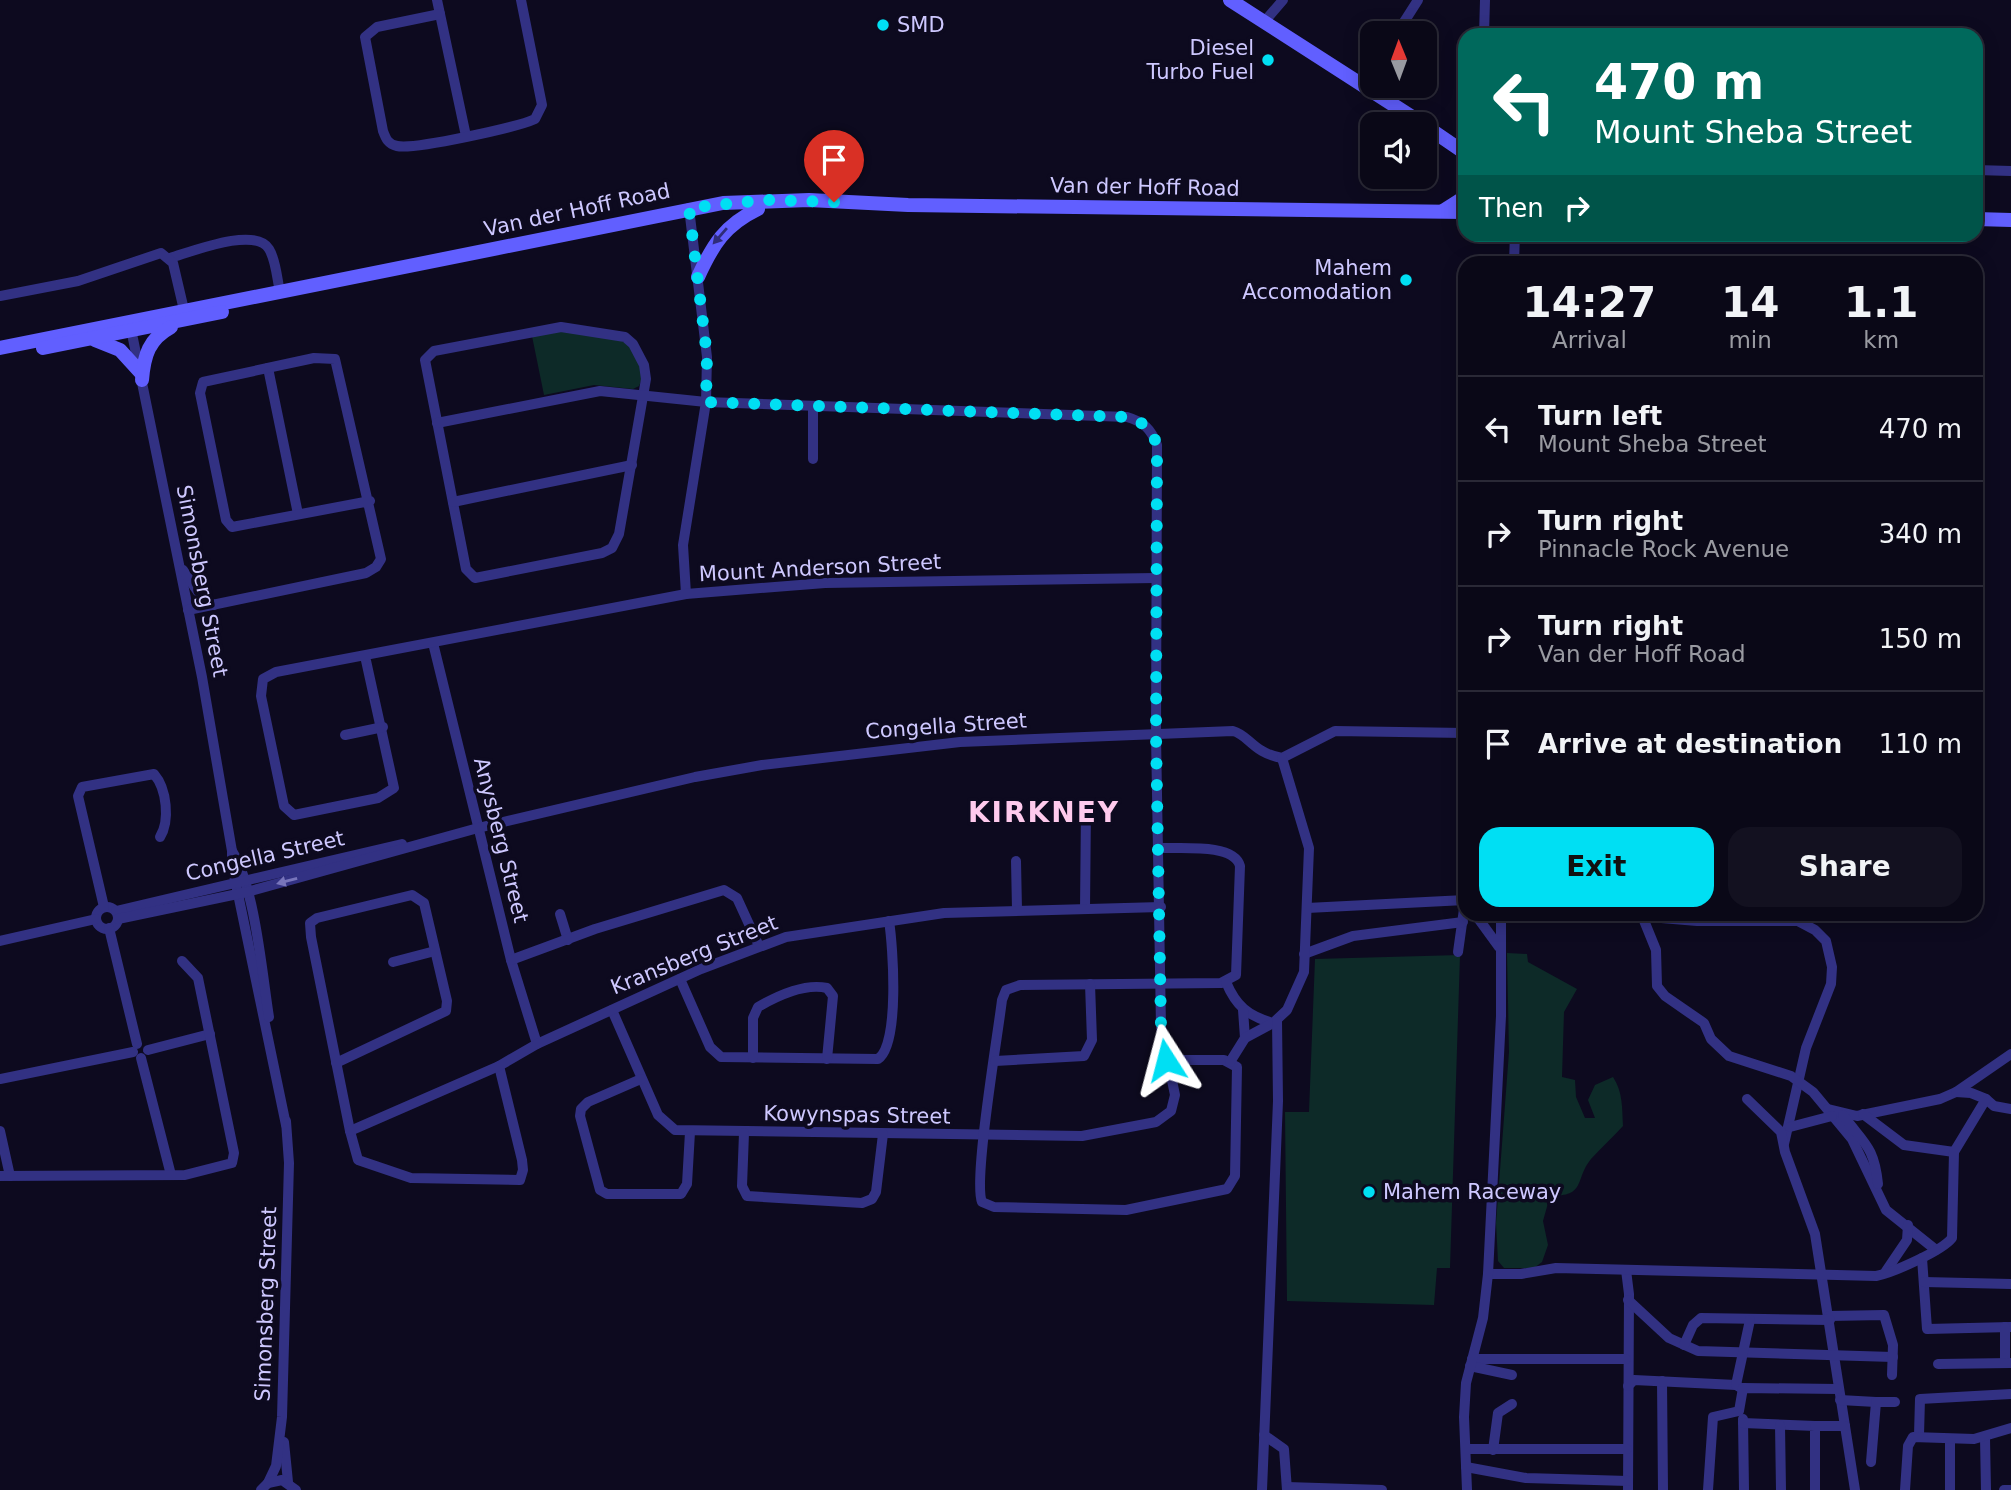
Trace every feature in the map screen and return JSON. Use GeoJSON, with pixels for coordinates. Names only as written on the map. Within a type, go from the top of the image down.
{"type":"FeatureCollection","features":[{"type":"Feature","properties":{"kind":"main road"},"geometry":{"type":"LineString","coordinates":[[1230,0],[1360,84]]}},
{"type":"Feature","properties":{"kind":"main road"},"geometry":{"type":"LineString","coordinates":[[1382,98],[1404,112]]}},
{"type":"Feature","properties":{"kind":"main road"},"geometry":{"type":"LineString","coordinates":[[1437,134],[1458,148]]}},
{"type":"Feature","properties":{"kind":"main road","name":"Van der Hoff Road"},"geometry":{"type":"LineString","coordinates":[[183,315],[280,292],[689,212],[765,200],[908,205],[1458,212]]}},
{"type":"Feature","properties":{"kind":"main road"},"geometry":{"type":"LineString","coordinates":[[1442,212],[1458,202]]}},
{"type":"Feature","properties":{"kind":"main road"},"geometry":{"type":"LineString","coordinates":[[698,277],[720,234],[737,220],[758,209]]}},
{"type":"Feature","properties":{"kind":"main road","name":"Van der Hoff Road"},"geometry":{"type":"LineString","coordinates":[[0,348],[183,315],[689,212],[758,209],[1458,220]]}},
{"type":"Feature","properties":{"kind":"main road"},"geometry":{"type":"LineString","coordinates":[[1983,219],[2011,220]]}},
{"type":"Feature","properties":{"kind":"main road"},"geometry":{"type":"LineString","coordinates":[[141,376],[152,342],[183,315]]}},
{"type":"Feature","properties":{"kind":"main road","name":"Van der Hoff Road"},"geometry":{"type":"LineString","coordinates":[[0,356],[90,339],[130,325]]}},
{"type":"Feature","properties":{"kind":"main road"},"geometry":{"type":"LineString","coordinates":[[90,339],[120,350],[141,376]]}},
{"type":"Feature","properties":{"kind":"street"},"geometry":{"type":"LineString","coordinates":[[438,0],[466,136]]}},
{"type":"Feature","properties":{"kind":"street"},"geometry":{"type":"LineString","coordinates":[[440,15],[382,25],[367,34],[367,55],[381,123],[387,142],[399,147],[466,136],[536,119],[541,109],[521,0]]}},
{"type":"Feature","properties":{"kind":"street"},"geometry":{"type":"LineString","coordinates":[[1264,22],[1283,0]]}},
{"type":"Feature","properties":{"kind":"street"},"geometry":{"type":"LineString","coordinates":[[1405,21],[1418,0]]}},
{"type":"Feature","properties":{"kind":"street"},"geometry":{"type":"LineString","coordinates":[[1485,0],[1485,28]]}},
{"type":"Feature","properties":{"kind":"street"},"geometry":{"type":"LineString","coordinates":[[1983,170],[2011,171]]}},
{"type":"Feature","properties":{"kind":"street"},"geometry":{"type":"LineString","coordinates":[[686,594],[683,545],[706,402],[707,356],[689,212]]}},
{"type":"Feature","properties":{"kind":"street"},"geometry":{"type":"LineString","coordinates":[[0,296],[78,281],[155,254],[170,258],[227,242],[257,240],[269,249],[280,292]]}},
{"type":"Feature","properties":{"kind":"street"},"geometry":{"type":"LineString","coordinates":[[170,258],[183,315]]}},
{"type":"Feature","properties":{"kind":"street","name":"Simonsberg Street"},"geometry":{"type":"LineString","coordinates":[[130,325],[188,610],[286,1125],[289,1163],[282,1417],[276,1466],[265,1486]]}},
{"type":"Feature","properties":{"kind":"street"},"geometry":{"type":"LineString","coordinates":[[551,328],[610,333],[630,341],[645,371],[644,396],[619,534],[612,548],[597,555],[485,578],[472,577],[466,569],[425,368],[431,353],[551,328]]}},
{"type":"Feature","properties":{"kind":"street"},"geometry":{"type":"LineString","coordinates":[[188,610],[372,571],[381,559],[370,501],[335,359],[324,356],[208,379],[200,387],[226,520],[237,527],[370,501]]}},
{"type":"Feature","properties":{"kind":"street"},"geometry":{"type":"LineString","coordinates":[[268,368],[298,514]]}},
{"type":"Feature","properties":{"kind":"street"},"geometry":{"type":"LineString","coordinates":[[437,423],[590,392],[706,402],[1127,417],[1144,424],[1152,432],[1157,445],[1156,735],[1159,848],[1161,907],[1160,983],[1161,1027],[1166,1060],[1230,1062],[1237,1067],[1239,1076],[1235,1176],[1232,1184],[1222,1191],[1118,1211],[988,1206],[979,1195],[1002,1000],[1009,988],[1090,984],[1160,983],[1226,982],[1236,975],[1239,966],[1239,860],[1227,851],[1159,848]]}},
{"type":"Feature","properties":{"kind":"street"},"geometry":{"type":"LineString","coordinates":[[813,406],[813,459]]}},
{"type":"Feature","properties":{"kind":"street"},"geometry":{"type":"LineString","coordinates":[[453,502],[632,465]]}},
{"type":"Feature","properties":{"kind":"street"},"geometry":{"type":"LineString","coordinates":[[178,560],[202,598],[214,605]]}},
{"type":"Feature","properties":{"kind":"street","name":"Mount Anderson Street"},"geometry":{"type":"LineString","coordinates":[[365,656],[394,782],[392,791],[378,798],[302,815],[288,812],[261,696],[263,680],[276,672],[686,594],[825,583],[1156,578]]}},
{"type":"Feature","properties":{"kind":"street","name":"Anysberg Street"},"geometry":{"type":"LineString","coordinates":[[433,643],[511,960],[537,1044]]}},
{"type":"Feature","properties":{"kind":"street"},"geometry":{"type":"LineString","coordinates":[[345,736],[383,727]]}},
{"type":"Feature","properties":{"kind":"street","name":"Congella Street"},"geometry":{"type":"LineString","coordinates":[[117,915],[242,893],[423,842],[695,777],[834,754],[960,742],[1233,731],[1240,732],[1258,751],[1282,758]]}},
{"type":"Feature","properties":{"kind":"street"},"geometry":{"type":"LineString","coordinates":[[1230,1062],[1245,1038],[1275,1021],[1287,1010],[1301,984],[1309,848],[1282,758],[1335,732],[1458,733]]}},
{"type":"Feature","properties":{"kind":"street"},"geometry":{"type":"LineString","coordinates":[[160,837],[166,823],[166,813],[159,780],[155,774],[89,785],[80,790],[78,796],[104,907],[117,915],[109,928],[171,1175]]}},
{"type":"Feature","properties":{"kind":"street"},"geometry":{"type":"LineString","coordinates":[[1085,909],[1086,807]]}},
{"type":"Feature","properties":{"kind":"street","name":"Congella Street"},"geometry":{"type":"LineString","coordinates":[[117,915],[240,881],[407,843],[423,842]]}},
{"type":"Feature","properties":{"kind":"street"},"geometry":{"type":"LineString","coordinates":[[1016,861],[1017,911]]}},
{"type":"Feature","properties":{"kind":"street"},"geometry":{"type":"LineString","coordinates":[[511,960],[724,890],[737,898],[758,946]]}},
{"type":"Feature","properties":{"kind":"street"},"geometry":{"type":"LineString","coordinates":[[336,1062],[445,1013],[447,1001],[423,901],[415,895],[313,920],[311,937],[336,1062],[350,1131],[358,1160],[398,1175],[421,1179],[518,1180],[523,1175],[522,1160],[499,1066]]}},
{"type":"Feature","properties":{"kind":"street"},"geometry":{"type":"LineString","coordinates":[[1307,908],[1458,901]]}},
{"type":"Feature","properties":{"kind":"street"},"geometry":{"type":"LineString","coordinates":[[104,907],[97,913],[96,919],[100,927],[109,928]]}},
{"type":"Feature","properties":{"kind":"street","name":"Kransberg Street"},"geometry":{"type":"LineString","coordinates":[[350,1131],[499,1066],[537,1044],[680,979],[786,937],[944,913],[1161,907]]}},
{"type":"Feature","properties":{"kind":"street"},"geometry":{"type":"LineString","coordinates":[[561,914],[568,940]]}},
{"type":"Feature","properties":{"kind":"street"},"geometry":{"type":"LineString","coordinates":[[0,941],[96,919]]}},
{"type":"Feature","properties":{"kind":"street"},"geometry":{"type":"LineString","coordinates":[[680,979],[715,1053],[721,1057],[874,1060],[886,1051],[895,971],[889,921]]}},
{"type":"Feature","properties":{"kind":"street"},"geometry":{"type":"LineString","coordinates":[[1480,921],[1500,947]]}},
{"type":"Feature","properties":{"kind":"street"},"geometry":{"type":"LineString","coordinates":[[1468,1490],[1464,1417],[1471,1362],[1483,1318],[1488,1273],[1501,1016],[1502,921]]}},
{"type":"Feature","properties":{"kind":"street"},"geometry":{"type":"LineString","coordinates":[[1644,921],[1656,950],[1657,986],[1665,996],[1704,1023],[1710,1039],[1729,1056],[1799,1081],[1813,1092],[1824,1108],[1837,1116],[1852,1139],[1882,1205],[1936,1250]]}},
{"type":"Feature","properties":{"kind":"street"},"geometry":{"type":"LineString","coordinates":[[1759,921],[1798,922],[1822,936],[1830,958],[1832,980],[1812,1026],[1784,1144]]}},
{"type":"Feature","properties":{"kind":"street"},"geometry":{"type":"LineString","coordinates":[[1304,954],[1353,936],[1463,922],[1458,952]]}},
{"type":"Feature","properties":{"kind":"street"},"geometry":{"type":"LineString","coordinates":[[393,962],[435,951]]}},
{"type":"Feature","properties":{"kind":"street"},"geometry":{"type":"LineString","coordinates":[[0,1131],[5,1176],[194,1174],[229,1165],[234,1159],[198,978],[182,961]]}},
{"type":"Feature","properties":{"kind":"street"},"geometry":{"type":"LineString","coordinates":[[1226,982],[1243,1010],[1245,1038]]}},
{"type":"Feature","properties":{"kind":"street"},"geometry":{"type":"LineString","coordinates":[[995,1061],[1084,1056],[1092,1040],[1090,984]]}},
{"type":"Feature","properties":{"kind":"street"},"geometry":{"type":"LineString","coordinates":[[753,1058],[754,1018],[758,1007],[788,993],[816,986],[827,988],[833,996],[827,1059]]}},
{"type":"Feature","properties":{"kind":"street","name":"Kowynspas Street"},"geometry":{"type":"LineString","coordinates":[[612,1010],[641,1079],[662,1120],[675,1130],[690,1132],[1101,1135],[1156,1122],[1171,1111],[1175,1095],[1166,1060]]}},
{"type":"Feature","properties":{"kind":"street"},"geometry":{"type":"LineString","coordinates":[[1243,1010],[1275,1021]]}},
{"type":"Feature","properties":{"kind":"street"},"geometry":{"type":"LineString","coordinates":[[1262,1490],[1278,1101],[1275,1021]]}},
{"type":"Feature","properties":{"kind":"street"},"geometry":{"type":"LineString","coordinates":[[0,1079],[210,1034]]}},
{"type":"Feature","properties":{"kind":"street"},"geometry":{"type":"LineString","coordinates":[[1790,1127],[1837,1116],[1863,1114],[1940,1099],[1956,1092],[2011,1054]]}},
{"type":"Feature","properties":{"kind":"street"},"geometry":{"type":"LineString","coordinates":[[641,1079],[584,1104],[581,1109],[589,1155],[600,1190],[607,1194],[681,1194],[687,1184],[690,1132]]}},
{"type":"Feature","properties":{"kind":"street"},"geometry":{"type":"LineString","coordinates":[[1956,1092],[1971,1093],[1986,1099],[1994,1106],[2011,1109]]}},
{"type":"Feature","properties":{"kind":"street"},"geometry":{"type":"LineString","coordinates":[[1746,1099],[1778,1128],[1815,1234],[1855,1490]]}},
{"type":"Feature","properties":{"kind":"street"},"geometry":{"type":"LineString","coordinates":[[1488,1273],[1521,1274],[1556,1268],[1821,1276],[1884,1274],[1922,1258],[1952,1238],[1954,1152],[1986,1099]]}},
{"type":"Feature","properties":{"kind":"street"},"geometry":{"type":"LineString","coordinates":[[1863,1114],[1904,1145],[1954,1152]]}},
{"type":"Feature","properties":{"kind":"street"},"geometry":{"type":"LineString","coordinates":[[744,1133],[741,1183],[747,1196],[862,1203],[870,1200],[876,1192],[883,1134]]}},
{"type":"Feature","properties":{"kind":"street"},"geometry":{"type":"LineString","coordinates":[[1884,1274],[1907,1240],[1908,1225]]}},
{"type":"Feature","properties":{"kind":"street"},"geometry":{"type":"LineString","coordinates":[[1922,1258],[1928,1330],[2008,1327],[2008,1363],[1938,1364]]}},
{"type":"Feature","properties":{"kind":"street"},"geometry":{"type":"LineString","coordinates":[[1466,1466],[1527,1478],[1628,1485],[1626,1270]]}},
{"type":"Feature","properties":{"kind":"street"},"geometry":{"type":"LineString","coordinates":[[1924,1282],[2011,1284]]}},
{"type":"Feature","properties":{"kind":"street"},"geometry":{"type":"LineString","coordinates":[[1628,1300],[1669,1338],[1698,1351],[1893,1357]]}},
{"type":"Feature","properties":{"kind":"street"},"geometry":{"type":"LineString","coordinates":[[1684,1345],[1693,1325],[1701,1318],[1750,1320],[1884,1314],[1892,1338],[1892,1375]]}},
{"type":"Feature","properties":{"kind":"street"},"geometry":{"type":"LineString","coordinates":[[1744,1490],[1743,1423],[1739,1387],[1742,1354],[1750,1320]]}},
{"type":"Feature","properties":{"kind":"street"},"geometry":{"type":"LineString","coordinates":[[1471,1362],[1626,1359]]}},
{"type":"Feature","properties":{"kind":"street"},"geometry":{"type":"LineString","coordinates":[[1471,1362],[1512,1375]]}},
{"type":"Feature","properties":{"kind":"street"},"geometry":{"type":"LineString","coordinates":[[1628,1386],[1634,1380],[1739,1387],[1838,1389]]}},
{"type":"Feature","properties":{"kind":"street"},"geometry":{"type":"LineString","coordinates":[[1662,1381],[1663,1490]]}},
{"type":"Feature","properties":{"kind":"street"},"geometry":{"type":"LineString","coordinates":[[1919,1435],[1920,1399],[2011,1394]]}},
{"type":"Feature","properties":{"kind":"street"},"geometry":{"type":"LineString","coordinates":[[1840,1400],[1895,1402]]}},
{"type":"Feature","properties":{"kind":"street"},"geometry":{"type":"LineString","coordinates":[[1871,1462],[1876,1402]]}},
{"type":"Feature","properties":{"kind":"street"},"geometry":{"type":"LineString","coordinates":[[1493,1450],[1498,1413],[1512,1404]]}},
{"type":"Feature","properties":{"kind":"street"},"geometry":{"type":"LineString","coordinates":[[1708,1490],[1713,1417],[1740,1409]]}},
{"type":"Feature","properties":{"kind":"street"},"geometry":{"type":"LineString","coordinates":[[265,1486],[292,1486],[282,1417]]}},
{"type":"Feature","properties":{"kind":"street"},"geometry":{"type":"LineString","coordinates":[[1743,1423],[1845,1426]]}},
{"type":"Feature","properties":{"kind":"street"},"geometry":{"type":"LineString","coordinates":[[1780,1424],[1781,1490]]}},
{"type":"Feature","properties":{"kind":"street"},"geometry":{"type":"LineString","coordinates":[[1815,1426],[1815,1490]]}},
{"type":"Feature","properties":{"kind":"street"},"geometry":{"type":"LineString","coordinates":[[1905,1490],[1909,1442],[1919,1435],[1950,1439],[1985,1438],[2011,1428]]}},
{"type":"Feature","properties":{"kind":"street"},"geometry":{"type":"LineString","coordinates":[[1264,1435],[1284,1449],[1287,1488],[1382,1490]]}},
{"type":"Feature","properties":{"kind":"street"},"geometry":{"type":"LineString","coordinates":[[1985,1438],[1986,1490]]}},
{"type":"Feature","properties":{"kind":"street"},"geometry":{"type":"LineString","coordinates":[[1950,1439],[1950,1490]]}},
{"type":"Feature","properties":{"kind":"street"},"geometry":{"type":"LineString","coordinates":[[1466,1449],[1627,1449]]}},
{"type":"Feature","properties":{"kind":"street"},"geometry":{"type":"LineString","coordinates":[[2004,1490],[2011,1490]]}},
{"type":"Feature","properties":{"kind":"green space"},"geometry":{"type":"Polygon","coordinates":[[[552,330],[596,333],[628,343],[641,370],[639,386],[633,389],[594,385],[544,395],[532,336],[552,330]]]}},
{"type":"Feature","properties":{"kind":"green space"},"geometry":{"type":"Polygon","coordinates":[[[1507,953],[1527,954],[1528,962],[1577,989],[1564,1012],[1562,1077],[1575,1080],[1576,1097],[1585,1118],[1595,1118],[1588,1100],[1595,1085],[1613,1077],[1619,1088],[1622,1107],[1623,1126],[1591,1159],[1575,1190],[1550,1196],[1543,1221],[1548,1245],[1542,1262],[1534,1268],[1504,1268],[1498,1261],[1496,1223],[1509,1052],[1507,953]]]}},
{"type":"Feature","properties":{"kind":"green space","name":"Mahem Raceway"},"geometry":{"type":"Polygon","coordinates":[[[1460,955],[1450,1268],[1437,1268],[1434,1305],[1287,1301],[1285,1112],[1309,1112],[1315,959],[1460,955]]]}},
{"type":"Feature","properties":{"kind":"place","name":"SMD"},"geometry":{"type":"Point","coordinates":[883,25]}},
{"type":"Feature","properties":{"kind":"place","name":"Diesel Turbo Fuel"},"geometry":{"type":"Point","coordinates":[1268,60]}},
{"type":"Feature","properties":{"kind":"place","name":"Mahem Accomodation"},"geometry":{"type":"Point","coordinates":[1406,280]}},
{"type":"Feature","properties":{"kind":"place","name":"Mahem Raceway"},"geometry":{"type":"Point","coordinates":[1369,1192]}},
{"type":"Feature","properties":{"kind":"district","name":"KIRKNEY"},"geometry":{"type":"Point","coordinates":[1044,812]}},
{"type":"Feature","properties":{"kind":"route"},"geometry":{"type":"LineString","coordinates":[[834,202],[765,200],[689,208],[707,356],[706,402],[1127,417],[1144,424],[1152,432],[1157,445],[1156,735],[1161,1027],[1166,1060]]}}]}
